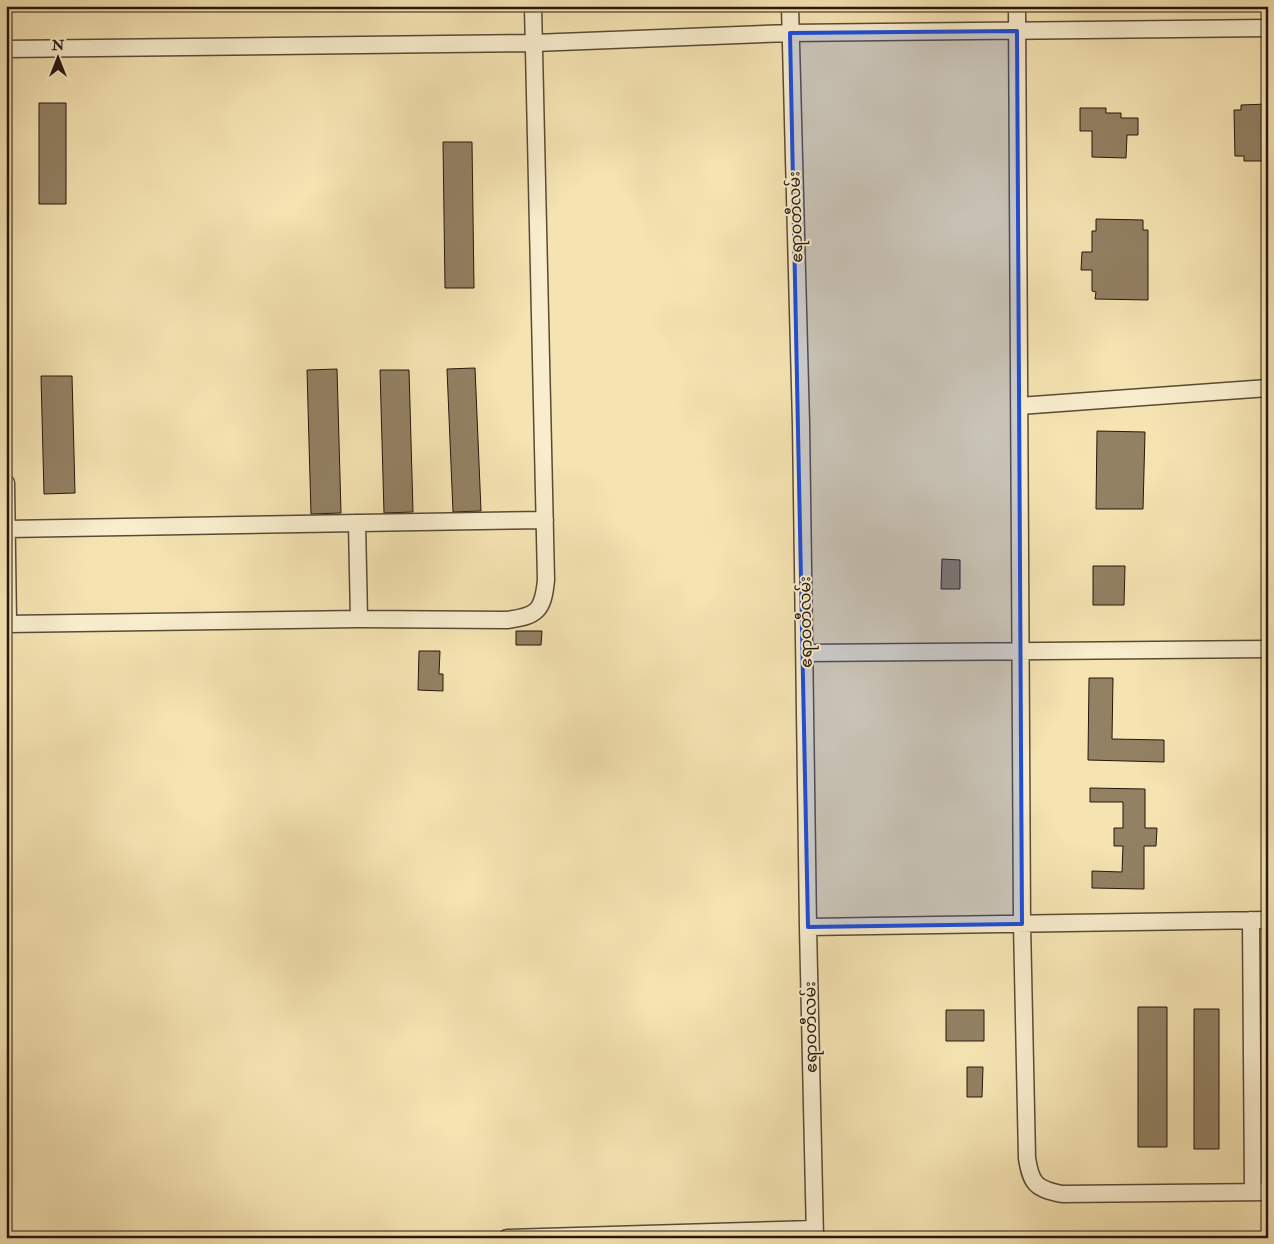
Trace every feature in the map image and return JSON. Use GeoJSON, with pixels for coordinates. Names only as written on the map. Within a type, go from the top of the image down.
{"type":"FeatureCollection","features":[{"type":"Feature","properties":{"kind":"street"},"geometry":{"type":"LineString","coordinates":[[6,483],[7,624],[359,619],[507,620],[526,617],[540,607],[545,596],[546,580],[533,6]]}},
{"type":"Feature","properties":{"kind":"street","name":"ဧရာဝတီလမ်း"},"geometry":{"type":"LineString","coordinates":[[790,6],[801,424],[814,1233]]}},
{"type":"Feature","properties":{"kind":"street"},"geometry":{"type":"LineString","coordinates":[[1017,6],[1022,924],[1027,1158],[1030,1176],[1036,1185],[1047,1191],[1062,1194],[1260,1192],[1250,920]]}},
{"type":"Feature","properties":{"kind":"street"},"geometry":{"type":"LineString","coordinates":[[6,49],[534,43],[790,33],[1268,28]]}},
{"type":"Feature","properties":{"kind":"street"},"geometry":{"type":"LineString","coordinates":[[1019,406],[1268,388]]}},
{"type":"Feature","properties":{"kind":"street"},"geometry":{"type":"LineString","coordinates":[[7,529],[545,520]]}},
{"type":"Feature","properties":{"kind":"street"},"geometry":{"type":"LineString","coordinates":[[357,523],[359,619]]}},
{"type":"Feature","properties":{"kind":"street"},"geometry":{"type":"LineString","coordinates":[[805,653],[1268,649]]}},
{"type":"Feature","properties":{"kind":"street"},"geometry":{"type":"LineString","coordinates":[[808,927],[1268,920]]}},
{"type":"Feature","properties":{"kind":"street"},"geometry":{"type":"LineString","coordinates":[[507,1238],[814,1233]]}},
{"type":"Feature","properties":{"kind":"highlighted area"},"geometry":{"type":"Polygon","coordinates":[[[1017,31],[1022,924],[808,927],[790,33],[1017,31]]]}},
{"type":"Feature","properties":{"kind":"building"},"geometry":{"type":"Polygon","coordinates":[[[39,103],[66,103],[66,204],[39,204],[39,103]]]}},
{"type":"Feature","properties":{"kind":"building"},"geometry":{"type":"Polygon","coordinates":[[[1268,104],[1268,156],[1266,156],[1266,161],[1244,161],[1244,156],[1235,156],[1234,110],[1241,110],[1241,105],[1268,104]]]}},
{"type":"Feature","properties":{"kind":"building"},"geometry":{"type":"Polygon","coordinates":[[[1080,108],[1106,108],[1106,113],[1121,113],[1121,118],[1138,118],[1138,135],[1127,135],[1126,158],[1092,157],[1092,131],[1080,131],[1080,108]]]}},
{"type":"Feature","properties":{"kind":"building"},"geometry":{"type":"Polygon","coordinates":[[[443,142],[472,142],[474,288],[445,288],[443,142]]]}},
{"type":"Feature","properties":{"kind":"building"},"geometry":{"type":"Polygon","coordinates":[[[1096,219],[1143,220],[1143,230],[1148,230],[1148,300],[1095,299],[1096,292],[1092,291],[1092,270],[1081,270],[1082,252],[1092,252],[1092,231],[1096,231],[1096,219]]]}},
{"type":"Feature","properties":{"kind":"building"},"geometry":{"type":"Polygon","coordinates":[[[475,368],[481,511],[453,512],[447,369],[475,368]]]}},
{"type":"Feature","properties":{"kind":"building"},"geometry":{"type":"Polygon","coordinates":[[[337,369],[341,513],[311,514],[307,370],[337,369]]]}},
{"type":"Feature","properties":{"kind":"building"},"geometry":{"type":"Polygon","coordinates":[[[380,370],[409,370],[413,512],[384,513],[380,370]]]}},
{"type":"Feature","properties":{"kind":"building"},"geometry":{"type":"Polygon","coordinates":[[[41,376],[72,376],[75,493],[44,494],[41,376]]]}},
{"type":"Feature","properties":{"kind":"building"},"geometry":{"type":"Polygon","coordinates":[[[1097,431],[1145,432],[1143,509],[1096,509],[1097,431]]]}},
{"type":"Feature","properties":{"kind":"building"},"geometry":{"type":"Polygon","coordinates":[[[942,559],[960,560],[960,589],[941,589],[942,559]]]}},
{"type":"Feature","properties":{"kind":"building"},"geometry":{"type":"Polygon","coordinates":[[[1093,566],[1125,566],[1124,605],[1093,605],[1093,566]]]}},
{"type":"Feature","properties":{"kind":"building"},"geometry":{"type":"Polygon","coordinates":[[[516,631],[542,631],[541,645],[516,645],[516,631]]]}},
{"type":"Feature","properties":{"kind":"building"},"geometry":{"type":"Polygon","coordinates":[[[419,651],[440,651],[439,674],[443,674],[443,691],[418,690],[419,651]]]}},
{"type":"Feature","properties":{"kind":"building"},"geometry":{"type":"Polygon","coordinates":[[[1089,678],[1113,678],[1112,739],[1164,740],[1164,762],[1088,760],[1089,678]]]}},
{"type":"Feature","properties":{"kind":"building"},"geometry":{"type":"Polygon","coordinates":[[[1090,788],[1145,789],[1145,828],[1157,828],[1156,846],[1144,846],[1144,889],[1092,888],[1092,871],[1122,872],[1123,846],[1114,846],[1114,828],[1123,828],[1123,802],[1090,802],[1090,788]]]}},
{"type":"Feature","properties":{"kind":"building"},"geometry":{"type":"Polygon","coordinates":[[[1138,1007],[1167,1007],[1167,1147],[1138,1147],[1138,1007]]]}},
{"type":"Feature","properties":{"kind":"building"},"geometry":{"type":"Polygon","coordinates":[[[1194,1009],[1219,1009],[1219,1149],[1194,1149],[1194,1009]]]}},
{"type":"Feature","properties":{"kind":"building"},"geometry":{"type":"Polygon","coordinates":[[[946,1010],[984,1010],[984,1041],[946,1041],[946,1010]]]}},
{"type":"Feature","properties":{"kind":"building"},"geometry":{"type":"Polygon","coordinates":[[[967,1067],[983,1067],[982,1097],[967,1097],[967,1067]]]}}]}
